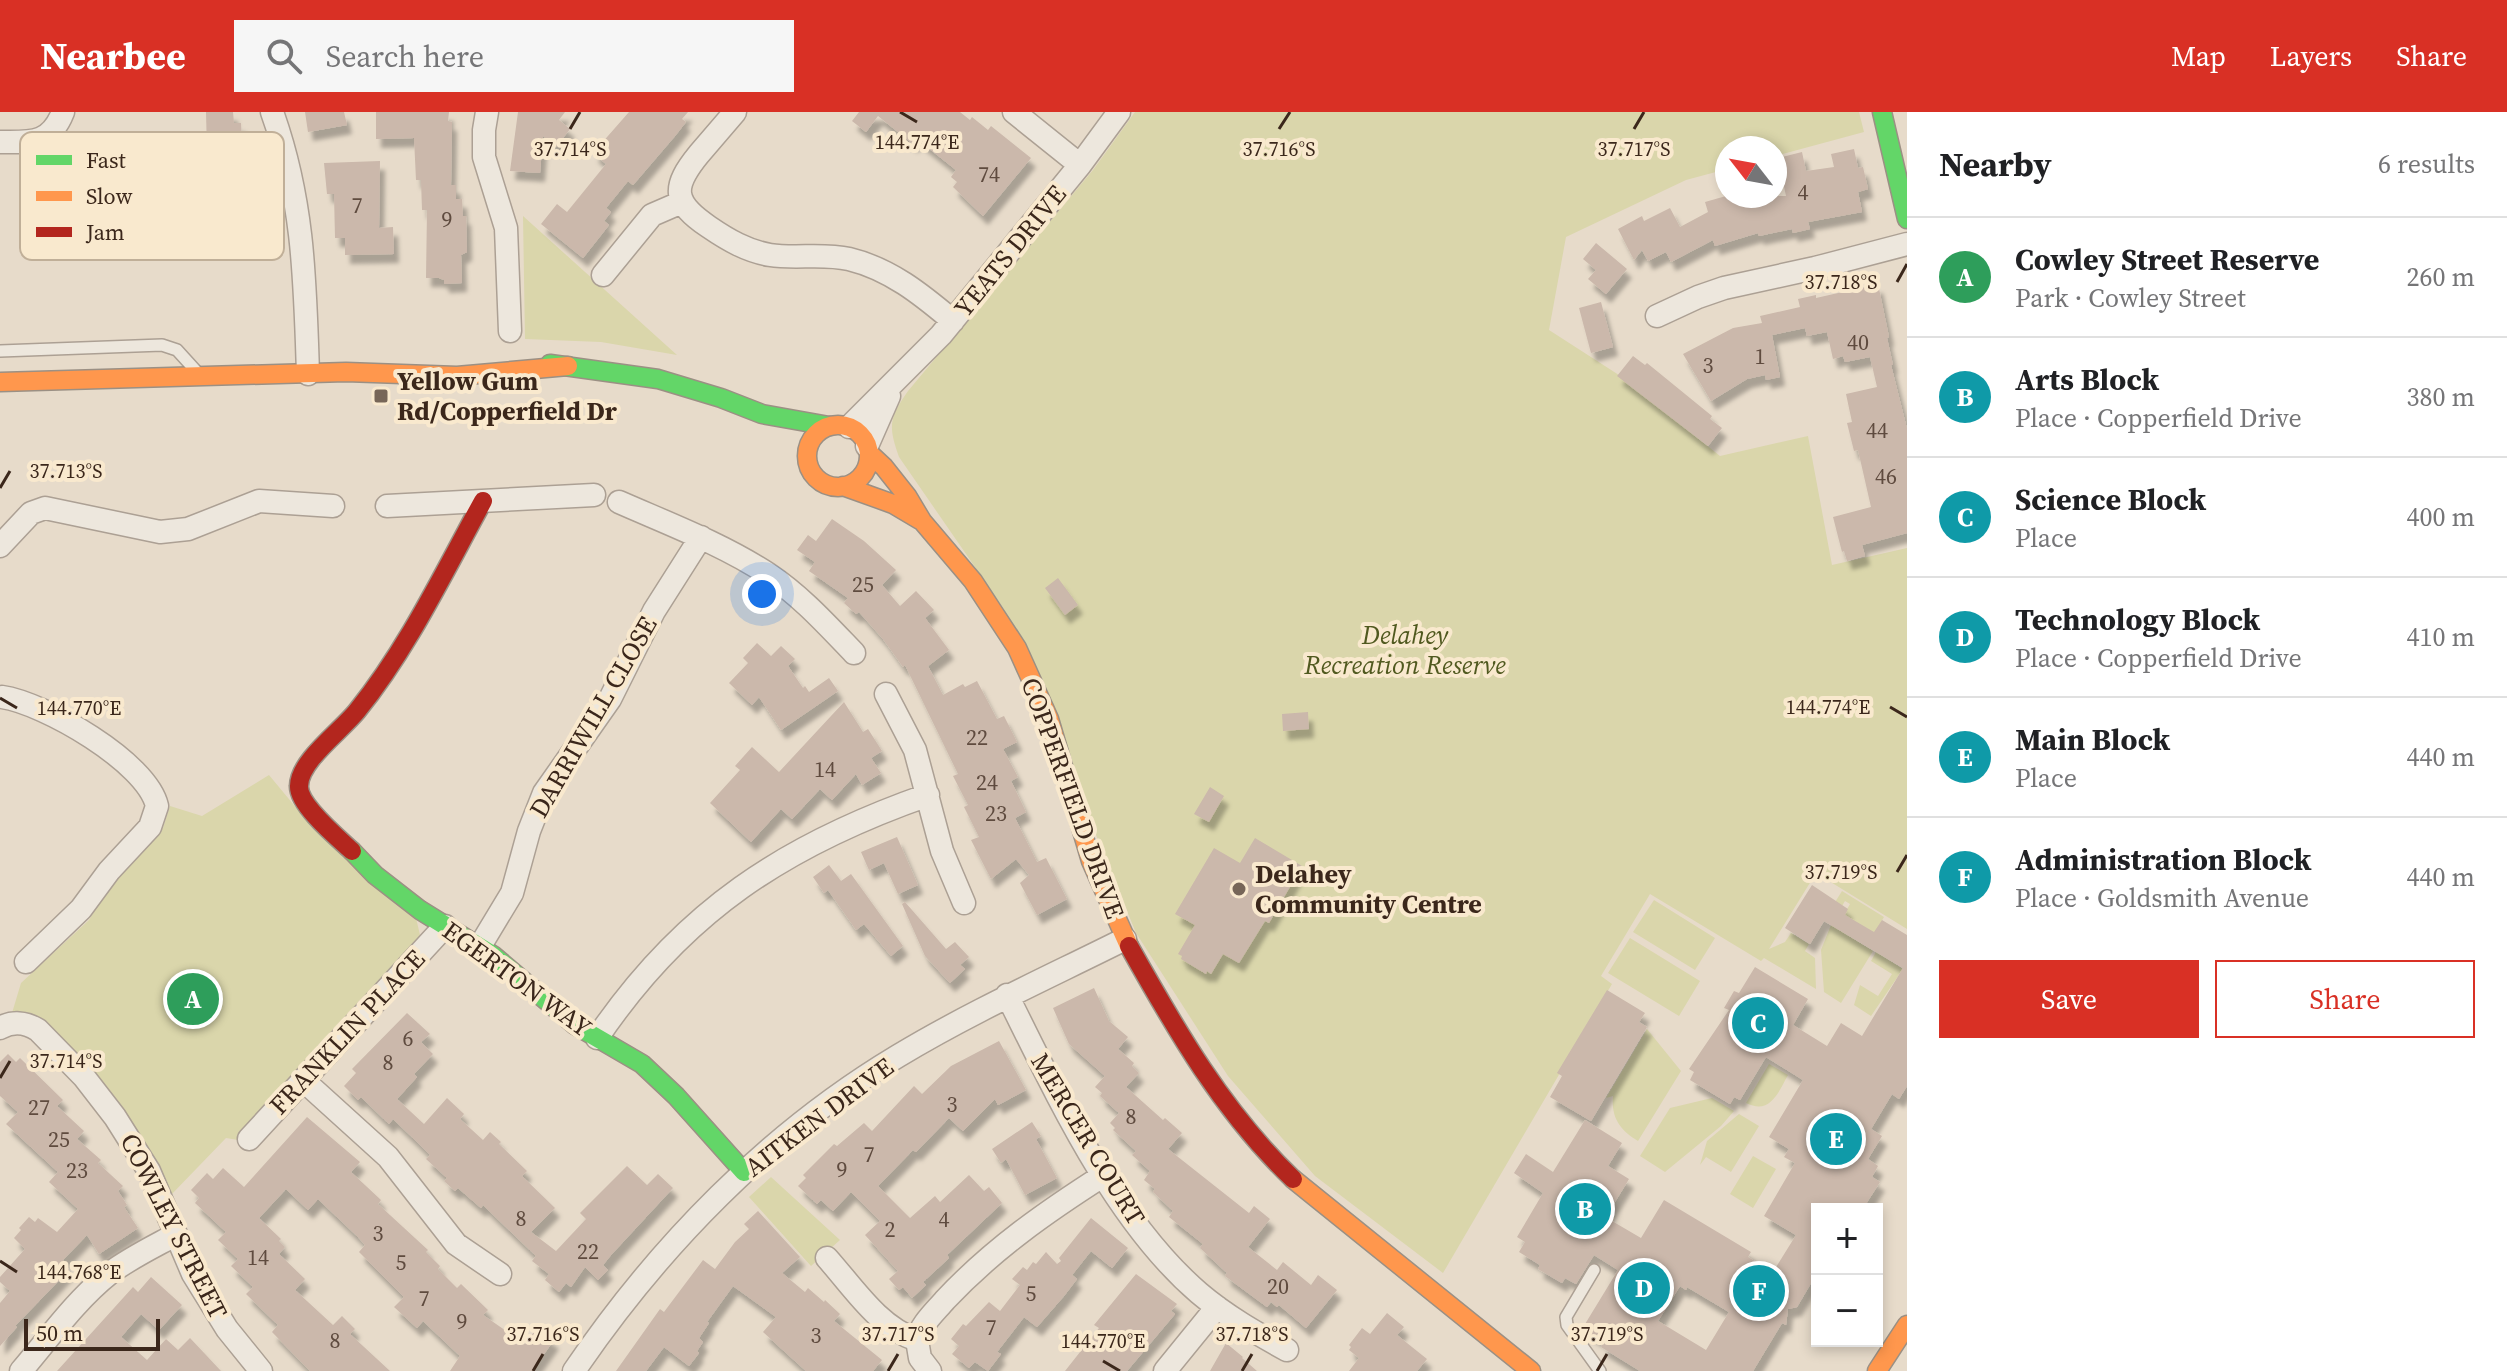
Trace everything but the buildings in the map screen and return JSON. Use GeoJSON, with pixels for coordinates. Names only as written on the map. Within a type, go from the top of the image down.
{"type":"FeatureCollection","features":[{"type":"Feature","properties":{"kind":"street"},"geometry":{"type":"LineString","coordinates":[[52,132],[63,112]]}},
{"type":"Feature","properties":{"kind":"street"},"geometry":{"type":"LineString","coordinates":[[272,112],[279,132]]}},
{"type":"Feature","properties":{"kind":"street"},"geometry":{"type":"LineString","coordinates":[[487,112],[484,157],[506,228],[510,331]]}},
{"type":"Feature","properties":{"kind":"street"},"geometry":{"type":"LineString","coordinates":[[735,112],[682,177],[679,185],[682,202],[694,217],[743,247],[772,255],[827,255],[891,274],[953,321]]}},
{"type":"Feature","properties":{"kind":"street"},"geometry":{"type":"LineString","coordinates":[[1014,112],[1080,165]]}},
{"type":"Feature","properties":{"kind":"street","name":"YEATS DRIVE"},"geometry":{"type":"LineString","coordinates":[[839,427],[895,384],[953,321],[1080,165],[1119,112]]}},
{"type":"Feature","properties":{"kind":"street"},"geometry":{"type":"LineString","coordinates":[[1882,112],[1907,219]]}},
{"type":"Feature","properties":{"kind":"street"},"geometry":{"type":"LineString","coordinates":[[0,142],[20,141]]}},
{"type":"Feature","properties":{"kind":"street"},"geometry":{"type":"LineString","coordinates":[[284,149],[302,232],[308,374]]}},
{"type":"Feature","properties":{"kind":"street"},"geometry":{"type":"LineString","coordinates":[[603,275],[652,215],[682,202]]}},
{"type":"Feature","properties":{"kind":"street"},"geometry":{"type":"LineString","coordinates":[[1657,316],[1724,288],[1907,244]]}},
{"type":"Feature","properties":{"kind":"street"},"geometry":{"type":"LineString","coordinates":[[0,382],[346,372],[386,376],[504,375],[568,366],[658,379],[762,414],[857,431],[868,449],[865,471],[859,478],[843,486],[833,486],[818,479],[812,472],[807,454],[786,430],[762,414]]}},
{"type":"Feature","properties":{"kind":"street","name":"YEATS DRIVE"},"geometry":{"type":"LineString","coordinates":[[868,449],[895,384]]}},
{"type":"Feature","properties":{"kind":"street"},"geometry":{"type":"LineString","coordinates":[[807,454],[814,437],[839,427]]}},
{"type":"Feature","properties":{"kind":"street","name":"COPPERFIELD DRIVE"},"geometry":{"type":"LineString","coordinates":[[868,449],[989,603],[1028,670],[1058,746],[1091,861],[1125,939],[1175,1029],[1217,1092],[1259,1146],[1314,1198],[1531,1371]]}},
{"type":"Feature","properties":{"kind":"street","name":"COPPERFIELD DRIVE"},"geometry":{"type":"LineString","coordinates":[[843,486],[893,504],[922,521]]}},
{"type":"Feature","properties":{"kind":"street"},"geometry":{"type":"LineString","coordinates":[[387,506],[594,495]]}},
{"type":"Feature","properties":{"kind":"street"},"geometry":{"type":"LineString","coordinates":[[0,546],[31,513],[45,508],[175,533],[259,501],[333,506]]}},
{"type":"Feature","properties":{"kind":"street","name":"EGERTON WAY"},"geometry":{"type":"LineString","coordinates":[[483,501],[398,654],[357,711],[309,762],[297,783],[305,804],[351,852],[398,893],[480,946],[558,1012],[642,1064],[676,1096],[744,1172]]}},
{"type":"Feature","properties":{"kind":"street"},"geometry":{"type":"LineString","coordinates":[[619,502],[701,537],[769,575],[806,603],[854,653]]}},
{"type":"Feature","properties":{"kind":"street","name":"DARRIWILL CLOSE"},"geometry":{"type":"LineString","coordinates":[[480,946],[512,893],[529,831],[544,793],[610,699],[654,611],[701,537]]}},
{"type":"Feature","properties":{"kind":"street"},"geometry":{"type":"LineString","coordinates":[[886,694],[915,750],[942,851],[964,903]]}},
{"type":"Feature","properties":{"kind":"street"},"geometry":{"type":"LineString","coordinates":[[1,699],[29,703],[104,745],[149,785],[157,806],[150,827],[109,871],[81,909],[26,962]]}},
{"type":"Feature","properties":{"kind":"street"},"geometry":{"type":"LineString","coordinates":[[597,1038],[658,960],[726,897],[805,846],[867,816],[928,795]]}},
{"type":"Feature","properties":{"kind":"street","name":"FRANKLIN PLACE"},"geometry":{"type":"LineString","coordinates":[[249,1139],[445,926]]}},
{"type":"Feature","properties":{"kind":"street","name":"AITKEN DRIVE"},"geometry":{"type":"LineString","coordinates":[[574,1371],[667,1249],[744,1172],[793,1130],[868,1075],[1007,995],[1125,939]]}},
{"type":"Feature","properties":{"kind":"street","name":"MERCER COURT"},"geometry":{"type":"LineString","coordinates":[[1007,995],[1104,1175],[1120,1202],[1158,1251],[1217,1307],[1287,1350]]}},
{"type":"Feature","properties":{"kind":"street","name":"COWLEY STREET"},"geometry":{"type":"LineString","coordinates":[[7,1026],[31,1026],[38,1030],[100,1096],[149,1171],[175,1235],[210,1303],[261,1371]]}},
{"type":"Feature","properties":{"kind":"street"},"geometry":{"type":"LineString","coordinates":[[303,1080],[388,1157],[456,1244],[500,1274]]}},
{"type":"Feature","properties":{"kind":"street"},"geometry":{"type":"LineString","coordinates":[[930,1371],[920,1358],[917,1340],[922,1327],[934,1313],[1006,1241],[1104,1175]]}},
{"type":"Feature","properties":{"kind":"street"},"geometry":{"type":"LineString","coordinates":[[21,1371],[60,1322],[93,1288],[134,1258],[175,1235]]}},
{"type":"Feature","properties":{"kind":"street"},"geometry":{"type":"LineString","coordinates":[[827,1258],[888,1326],[917,1340]]}},
{"type":"Feature","properties":{"kind":"street"},"geometry":{"type":"LineString","coordinates":[[1165,1371],[1217,1307]]}},
{"type":"Feature","properties":{"kind":"street"},"geometry":{"type":"LineString","coordinates":[[1877,1371],[1907,1325]]}},
{"type":"Feature","properties":{"kind":"lane"},"geometry":{"type":"LineString","coordinates":[[0,351],[162,345],[177,350],[201,377]]}},
{"type":"Feature","properties":{"kind":"lane"},"geometry":{"type":"LineString","coordinates":[[1594,1270],[1566,1317],[1567,1325],[1600,1371]]}},
{"type":"Feature","properties":{"kind":"green space","name":"Delahey Recreation Reserve"},"geometry":{"type":"Polygon","coordinates":[[[1135,112],[1859,112],[1864,132],[1787,153],[1787,136],[1715,136],[1715,172],[1686,180],[1566,237],[1549,330],[1622,377],[1720,456],[1808,436],[1832,565],[1907,548],[1907,929],[1816,873],[1769,949],[1785,942],[1791,933],[1809,944],[1805,951],[1815,958],[1816,989],[1764,958],[1761,961],[1650,894],[1601,976],[1612,984],[1443,1273],[1315,1176],[1228,1076],[1136,933],[1004,609],[899,457],[895,446],[892,422],[908,391],[1093,170],[1135,112]]]}},
{"type":"Feature","properties":{"kind":"green space"},"geometry":{"type":"Polygon","coordinates":[[[523,216],[677,355],[601,342],[525,339],[523,216]]]}},
{"type":"Feature","properties":{"kind":"green space"},"geometry":{"type":"Polygon","coordinates":[[[269,775],[298,810],[416,918],[420,935],[415,948],[384,985],[238,1140],[226,1138],[170,1196],[144,1147],[12,1013],[21,983],[89,920],[112,882],[163,828],[170,806],[202,816],[269,775]]]}},
{"type":"Feature","properties":{"kind":"green space"},"geometry":{"type":"Polygon","coordinates":[[[1842,891],[1884,917],[1874,934],[1867,928],[1861,936],[1839,923],[1850,904],[1845,901],[1839,911],[1832,907],[1842,891]]]}},
{"type":"Feature","properties":{"kind":"green space"},"geometry":{"type":"Polygon","coordinates":[[[1654,900],[1715,938],[1695,970],[1633,932],[1654,900]]]}},
{"type":"Feature","properties":{"kind":"green space"},"geometry":{"type":"Polygon","coordinates":[[[1831,925],[1873,951],[1841,1003],[1824,992],[1821,950],[1831,925]]]}},
{"type":"Feature","properties":{"kind":"green space"},"geometry":{"type":"Polygon","coordinates":[[[1630,938],[1700,981],[1679,1016],[1608,973],[1630,938]]]}},
{"type":"Feature","properties":{"kind":"green space"},"geometry":{"type":"Polygon","coordinates":[[[1876,952],[1903,969],[1871,1016],[1854,1005],[1860,985],[1878,996],[1892,974],[1871,961],[1876,952]]]}},
{"type":"Feature","properties":{"kind":"green space"},"geometry":{"type":"Polygon","coordinates":[[[1647,1029],[1681,1071],[1638,1141],[1618,1123],[1613,1096],[1606,1098],[1647,1029]]]}},
{"type":"Feature","properties":{"kind":"green space"},"geometry":{"type":"Polygon","coordinates":[[[1769,1064],[1788,1075],[1781,1089],[1767,1104],[1754,1106],[1746,1103],[1769,1064]]]}},
{"type":"Feature","properties":{"kind":"green space"},"geometry":{"type":"Polygon","coordinates":[[[1712,1098],[1734,1111],[1721,1126],[1665,1172],[1640,1156],[1670,1108],[1712,1098]]]}},
{"type":"Feature","properties":{"kind":"green space"},"geometry":{"type":"Polygon","coordinates":[[[1739,1114],[1759,1126],[1731,1172],[1706,1157],[1700,1165],[1707,1141],[1739,1114]]]}},
{"type":"Feature","properties":{"kind":"green space"},"geometry":{"type":"Polygon","coordinates":[[[1753,1156],[1776,1169],[1753,1208],[1730,1194],[1753,1156]]]}},
{"type":"Feature","properties":{"kind":"green space"},"geometry":{"type":"Polygon","coordinates":[[[771,1177],[840,1240],[811,1266],[749,1197],[771,1177]]]}},
{"type":"Feature","properties":{"kind":"traffic: fast"},"geometry":{"type":"LineString","coordinates":[[1882,112],[1907,219]]}},
{"type":"Feature","properties":{"kind":"traffic: fast"},"geometry":{"type":"LineString","coordinates":[[550,364],[658,379],[762,414],[829,426]]}},
{"type":"Feature","properties":{"kind":"traffic: fast"},"geometry":{"type":"LineString","coordinates":[[352,851],[375,875],[420,910],[494,956],[575,1025],[642,1064],[676,1096],[744,1172]]}},
{"type":"Feature","properties":{"kind":"traffic: slow"},"geometry":{"type":"LineString","coordinates":[[0,382],[346,372],[457,376],[568,366]]}},
{"type":"Feature","properties":{"kind":"traffic: slow"},"geometry":{"type":"LineString","coordinates":[[838,425],[860,434],[869,456],[860,478],[838,487],[816,478],[807,456],[816,434],[838,425]]}},
{"type":"Feature","properties":{"kind":"traffic: slow"},"geometry":{"type":"LineString","coordinates":[[869,453],[884,467],[922,521],[973,581],[1017,648],[1049,719],[1091,861],[1129,946]]}},
{"type":"Feature","properties":{"kind":"traffic: slow"},"geometry":{"type":"LineString","coordinates":[[843,486],[893,504],[920,520]]}},
{"type":"Feature","properties":{"kind":"traffic: slow"},"geometry":{"type":"LineString","coordinates":[[1293,1179],[1531,1371]]}},
{"type":"Feature","properties":{"kind":"traffic: slow"},"geometry":{"type":"LineString","coordinates":[[1877,1371],[1907,1325]]}},
{"type":"Feature","properties":{"kind":"traffic: jam"},"geometry":{"type":"LineString","coordinates":[[352,851],[305,802],[300,794],[301,776],[313,757],[357,711],[393,662],[483,501]]}},
{"type":"Feature","properties":{"kind":"traffic: jam"},"geometry":{"type":"LineString","coordinates":[[1129,946],[1202,1069],[1244,1126],[1293,1179]]}},
{"type":"Feature","properties":{"kind":"place","name":"Yellow Gum Rd/Copperfield Dr"},"geometry":{"type":"Point","coordinates":[381,396]}},
{"type":"Feature","properties":{"kind":"place","name":"Delahey Community Centre"},"geometry":{"type":"Point","coordinates":[1239,889]}},
{"type":"Feature","properties":{"kind":"place","name":"Cowley Street Reserve"},"geometry":{"type":"Point","coordinates":[193,999]}},
{"type":"Feature","properties":{"kind":"place","name":"Science Block"},"geometry":{"type":"Point","coordinates":[1758,1023]}},
{"type":"Feature","properties":{"kind":"place","name":"Main Block"},"geometry":{"type":"Point","coordinates":[1836,1139]}},
{"type":"Feature","properties":{"kind":"place","name":"Arts Block"},"geometry":{"type":"Point","coordinates":[1585,1209]}},
{"type":"Feature","properties":{"kind":"place","name":"Technology Block"},"geometry":{"type":"Point","coordinates":[1644,1288]}},
{"type":"Feature","properties":{"kind":"place","name":"Administration Block"},"geometry":{"type":"Point","coordinates":[1759,1291]}}]}
